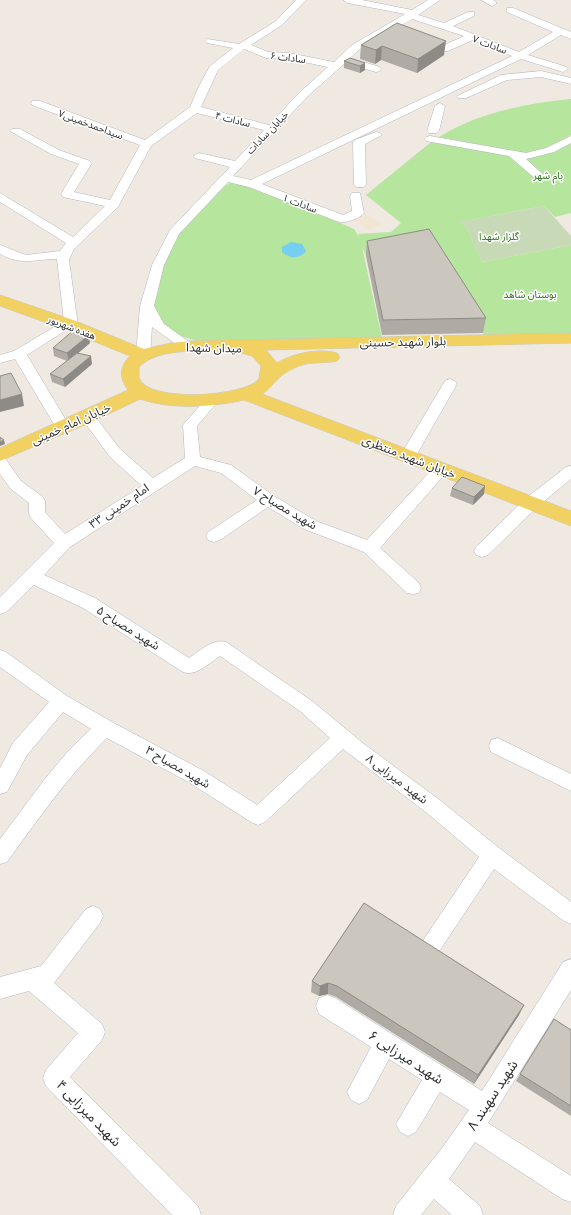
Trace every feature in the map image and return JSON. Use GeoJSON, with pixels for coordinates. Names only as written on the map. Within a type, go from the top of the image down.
{"type":"FeatureCollection","features":[{"type":"Feature","properties":{"kind":"main road","name":"هفده شهریور"},"geometry":{"type":"LineString","coordinates":[[0,300],[69,325],[144,355]]}},
{"type":"Feature","properties":{"kind":"main road","name":"بلوار شهید حسینی"},"geometry":{"type":"LineString","coordinates":[[270,375],[304,350],[571,338]]}},
{"type":"Feature","properties":{"kind":"main road","name":"میدان شهدا"},"geometry":{"type":"LineString","coordinates":[[140,392],[133,385],[130,377],[131,369],[135,361],[144,355],[166,348],[234,346],[252,350],[266,358],[270,366],[270,375]]}},
{"type":"Feature","properties":{"kind":"main road","name":"بلوار شهید حسینی"},"geometry":{"type":"LineString","coordinates":[[234,346],[304,350],[571,352]]}},
{"type":"Feature","properties":{"kind":"main road"},"geometry":{"type":"LineString","coordinates":[[140,392],[163,399],[213,399],[247,395],[258,390],[266,383],[270,375]]}},
{"type":"Feature","properties":{"kind":"main road","name":"خیابان امام خمینی"},"geometry":{"type":"LineString","coordinates":[[0,454],[88,417],[140,392]]}},
{"type":"Feature","properties":{"kind":"main road","name":"خیابان شهید منتظری"},"geometry":{"type":"LineString","coordinates":[[247,395],[571,519]]}},
{"type":"Feature","properties":{"kind":"street"},"geometry":{"type":"LineString","coordinates":[[0,359],[19,354],[69,325],[63,260],[73,242],[114,204],[146,144],[195,109],[204,86],[214,68],[242,46],[279,23],[302,0]]}},
{"type":"Feature","properties":{"kind":"street","name":"سادات ۷"},"geometry":{"type":"LineString","coordinates":[[348,0],[411,14],[520,56],[571,71]]}},
{"type":"Feature","properties":{"kind":"street","name":"خیابان سادات"},"geometry":{"type":"LineString","coordinates":[[144,355],[147,306],[158,265],[174,233],[304,94],[356,46],[391,28],[435,0]]}},
{"type":"Feature","properties":{"kind":"street"},"geometry":{"type":"LineString","coordinates":[[510,10],[571,36]]}},
{"type":"Feature","properties":{"kind":"street"},"geometry":{"type":"LineString","coordinates":[[444,26],[471,14]]}},
{"type":"Feature","properties":{"kind":"street"},"geometry":{"type":"LineString","coordinates":[[461,32],[475,25]]}},
{"type":"Feature","properties":{"kind":"street"},"geometry":{"type":"LineString","coordinates":[[252,184],[520,56],[559,32]]}},
{"type":"Feature","properties":{"kind":"street"},"geometry":{"type":"LineString","coordinates":[[444,49],[471,37]]}},
{"type":"Feature","properties":{"kind":"street","name":"سادات ۶"},"geometry":{"type":"LineString","coordinates":[[210,41],[242,46],[266,55],[339,62],[376,69]]}},
{"type":"Feature","properties":{"kind":"street"},"geometry":{"type":"LineString","coordinates":[[571,81],[541,74],[505,77],[447,103],[431,135],[526,156],[550,150],[571,139]]}},
{"type":"Feature","properties":{"kind":"street","name":"سیداحمدخمینی۷"},"geometry":{"type":"LineString","coordinates":[[36,103],[146,144]]}},
{"type":"Feature","properties":{"kind":"street","name":"سادات ۱"},"geometry":{"type":"LineString","coordinates":[[225,178],[252,184],[343,219],[358,213],[359,142],[447,103]]}},
{"type":"Feature","properties":{"kind":"street","name":"سادات ۴"},"geometry":{"type":"LineString","coordinates":[[195,109],[271,129]]}},
{"type":"Feature","properties":{"kind":"street"},"geometry":{"type":"LineString","coordinates":[[16,131],[55,152],[86,163],[67,194],[114,204]]}},
{"type":"Feature","properties":{"kind":"street"},"geometry":{"type":"LineString","coordinates":[[513,154],[541,178]]}},
{"type":"Feature","properties":{"kind":"street"},"geometry":{"type":"LineString","coordinates":[[199,156],[236,165]]}},
{"type":"Feature","properties":{"kind":"street"},"geometry":{"type":"LineString","coordinates":[[0,197],[73,242]]}},
{"type":"Feature","properties":{"kind":"street"},"geometry":{"type":"LineString","coordinates":[[0,249],[20,259],[37,258],[54,254],[65,255]]}},
{"type":"Feature","properties":{"kind":"street"},"geometry":{"type":"LineString","coordinates":[[147,306],[159,327],[189,347]]}},
{"type":"Feature","properties":{"kind":"street"},"geometry":{"type":"LineString","coordinates":[[19,354],[63,427]]}},
{"type":"Feature","properties":{"kind":"street"},"geometry":{"type":"LineString","coordinates":[[408,456],[450,384]]}},
{"type":"Feature","properties":{"kind":"street"},"geometry":{"type":"LineString","coordinates":[[193,460],[190,425],[213,399]]}},
{"type":"Feature","properties":{"kind":"street"},"geometry":{"type":"LineString","coordinates":[[88,417],[115,453],[151,485]]}},
{"type":"Feature","properties":{"kind":"street","name":"امام خمینی ۳۳"},"geometry":{"type":"LineString","coordinates":[[0,607],[7,592],[32,577],[64,543],[151,485],[193,460]]}},
{"type":"Feature","properties":{"kind":"street","name":"شهید مصباح ۷"},"geometry":{"type":"LineString","coordinates":[[193,460],[226,469],[268,500],[310,525],[370,548],[413,588]]}},
{"type":"Feature","properties":{"kind":"street"},"geometry":{"type":"LineString","coordinates":[[0,462],[16,485],[37,501],[37,514],[64,543]]}},
{"type":"Feature","properties":{"kind":"street"},"geometry":{"type":"LineString","coordinates":[[370,548],[441,469]]}},
{"type":"Feature","properties":{"kind":"street"},"geometry":{"type":"LineString","coordinates":[[482,551],[531,503],[571,471]]}},
{"type":"Feature","properties":{"kind":"street"},"geometry":{"type":"LineString","coordinates":[[214,536],[268,500]]}},
{"type":"Feature","properties":{"kind":"street","name":"شهید مصباح ۵"},"geometry":{"type":"LineString","coordinates":[[32,577],[89,603],[189,666],[220,647]]}},
{"type":"Feature","properties":{"kind":"street","name":"شهید میرزایی ۸"},"geometry":{"type":"LineString","coordinates":[[220,647],[306,706],[343,737],[434,806],[492,855],[571,914]]}},
{"type":"Feature","properties":{"kind":"street","name":"شهید مصباح ۳"},"geometry":{"type":"LineString","coordinates":[[0,657],[61,702],[105,728],[147,749],[258,816],[343,737]]}},
{"type":"Feature","properties":{"kind":"street"},"geometry":{"type":"LineString","coordinates":[[0,786],[20,749],[61,702]]}},
{"type":"Feature","properties":{"kind":"street"},"geometry":{"type":"LineString","coordinates":[[0,855],[51,786],[76,756],[105,728]]}},
{"type":"Feature","properties":{"kind":"street"},"geometry":{"type":"LineString","coordinates":[[498,746],[571,784]]}},
{"type":"Feature","properties":{"kind":"street"},"geometry":{"type":"LineString","coordinates":[[433,943],[492,855]]}},
{"type":"Feature","properties":{"kind":"street"},"geometry":{"type":"LineString","coordinates":[[0,988],[48,975],[93,916]]}},
{"type":"Feature","properties":{"kind":"street","name":"شهید سهبند ۸"},"geometry":{"type":"LineString","coordinates":[[405,1215],[433,1182],[485,1107],[571,970]]}},
{"type":"Feature","properties":{"kind":"street","name":"شهید میرزایی ۴"},"geometry":{"type":"LineString","coordinates":[[32,979],[94,1032],[54,1078],[190,1215]]}},
{"type":"Feature","properties":{"kind":"street","name":"شهید میرزایی ۶"},"geometry":{"type":"LineString","coordinates":[[327,1006],[485,1107]]}},
{"type":"Feature","properties":{"kind":"street"},"geometry":{"type":"LineString","coordinates":[[360,1092],[385,1043]]}},
{"type":"Feature","properties":{"kind":"street"},"geometry":{"type":"LineString","coordinates":[[408,1124],[437,1076]]}},
{"type":"Feature","properties":{"kind":"street"},"geometry":{"type":"LineString","coordinates":[[472,1126],[571,1190]]}},
{"type":"Feature","properties":{"kind":"street"},"geometry":{"type":"LineString","coordinates":[[433,1182],[471,1215]]}},
{"type":"Feature","properties":{"kind":"shaded area"},"geometry":{"type":"Polygon","coordinates":[[[364,213],[382,224],[369,230],[352,219],[364,213]]]}},
{"type":"Feature","properties":{"kind":"green space"},"geometry":{"type":"Polygon","coordinates":[[[571,99],[571,135],[546,148],[524,153],[439,137],[470,121],[503,110],[571,99]]]}},
{"type":"Feature","properties":{"kind":"green space"},"geometry":{"type":"Polygon","coordinates":[[[571,141],[571,213],[555,217],[544,206],[460,222],[467,228],[482,262],[571,245],[571,333],[485,336],[427,244],[366,256],[362,247],[382,338],[198,341],[181,336],[170,330],[162,321],[152,305],[163,263],[179,232],[221,188],[230,183],[250,186],[338,222],[354,229],[360,239],[358,234],[391,232],[401,223],[366,195],[431,142],[526,157],[571,141]]]}},
{"type":"Feature","properties":{"kind":"green space","name":"گلزار شهدا"},"geometry":{"type":"Polygon","coordinates":[[[544,206],[571,236],[571,245],[482,262],[467,228],[459,222],[544,206]]]}},
{"type":"Feature","properties":{"kind":"water"},"geometry":{"type":"Polygon","coordinates":[[[291,242],[302,244],[306,251],[304,254],[298,257],[291,257],[282,252],[282,247],[291,242]]]}},
{"type":"Feature","properties":{"kind":"building"},"geometry":{"type":"Polygon","coordinates":[[[397,23],[446,41],[418,59],[382,46],[376,50],[361,45],[397,23]]]}},
{"type":"Feature","properties":{"kind":"building"},"geometry":{"type":"Polygon","coordinates":[[[350,58],[365,63],[360,66],[344,61],[350,58]]]}},
{"type":"Feature","properties":{"kind":"building"},"geometry":{"type":"Polygon","coordinates":[[[429,229],[486,318],[383,320],[367,241],[429,229]]]}},
{"type":"Feature","properties":{"kind":"building"},"geometry":{"type":"Polygon","coordinates":[[[75,329],[89,335],[67,353],[53,348],[75,329]]]}},
{"type":"Feature","properties":{"kind":"building"},"geometry":{"type":"Polygon","coordinates":[[[77,353],[91,356],[63,379],[50,374],[77,353]]]}},
{"type":"Feature","properties":{"kind":"building"},"geometry":{"type":"Polygon","coordinates":[[[11,373],[22,394],[0,400],[0,376],[11,373]]]}},
{"type":"Feature","properties":{"kind":"building"},"geometry":{"type":"Polygon","coordinates":[[[462,477],[485,486],[474,497],[452,488],[462,477]]]}},
{"type":"Feature","properties":{"kind":"building"},"geometry":{"type":"Polygon","coordinates":[[[364,903],[524,1005],[478,1075],[337,986],[328,983],[320,986],[312,981],[364,903]]]}},
{"type":"Feature","properties":{"kind":"building"},"geometry":{"type":"Polygon","coordinates":[[[554,1019],[571,1030],[571,1106],[520,1074],[554,1019]]]}},
{"type":"Feature","properties":{"kind":"park label","name":"بام شهر"},"geometry":{"type":"Point","coordinates":[548,175]}},
{"type":"Feature","properties":{"kind":"park label","name":"بوستان شاهد"},"geometry":{"type":"Point","coordinates":[530,294]}}]}
